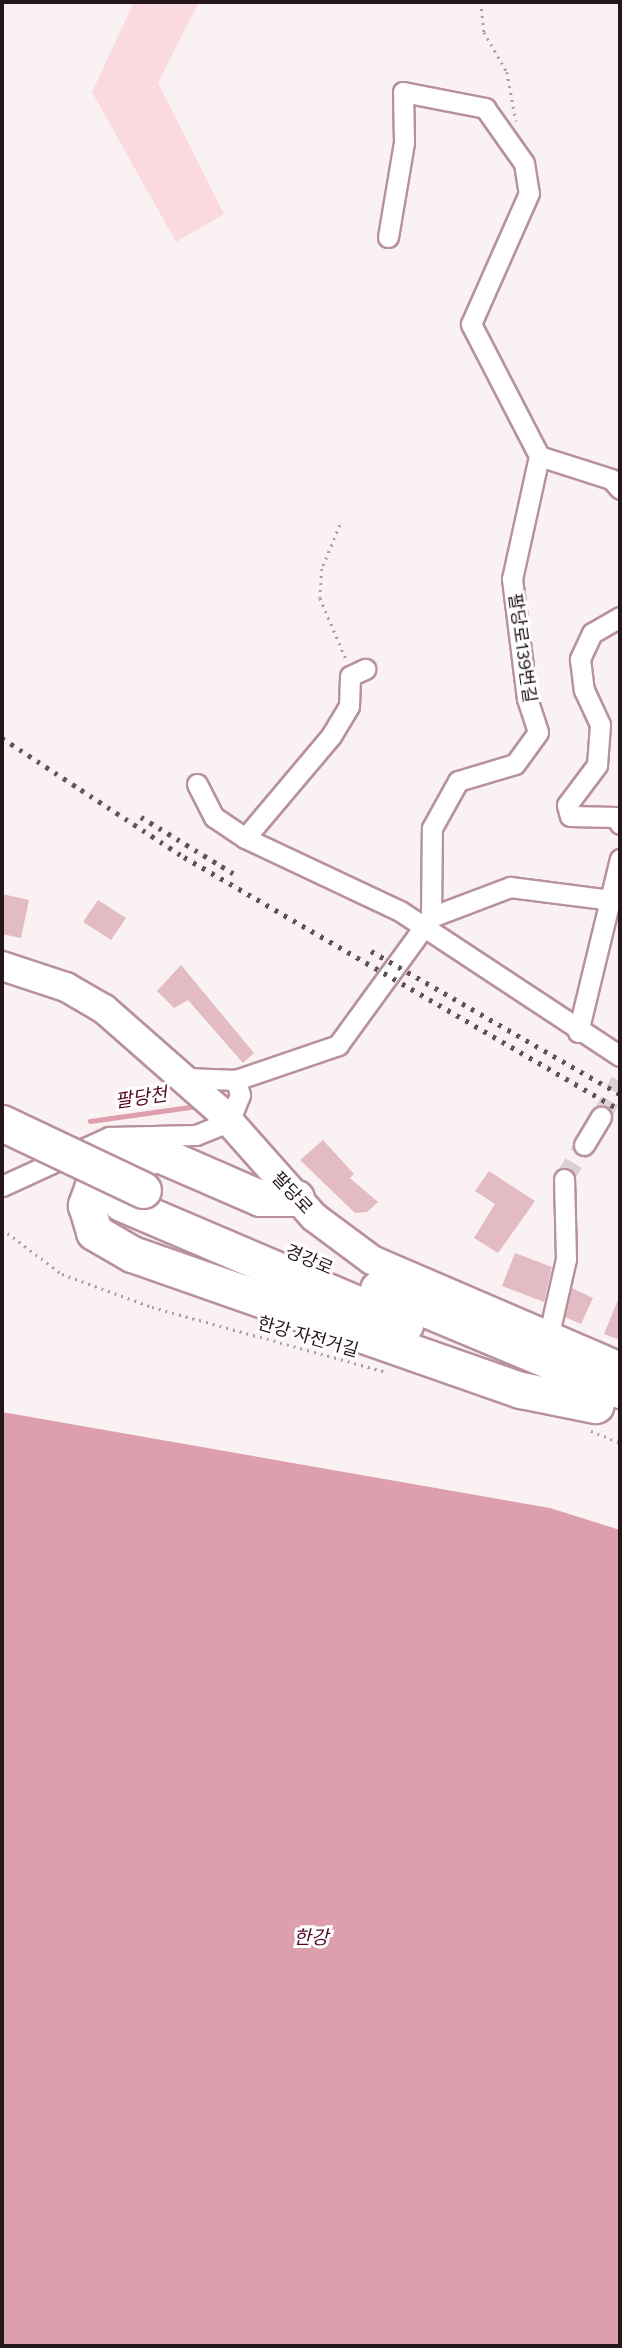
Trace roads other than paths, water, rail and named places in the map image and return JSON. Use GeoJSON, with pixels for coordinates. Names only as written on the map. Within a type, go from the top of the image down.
{"type":"FeatureCollection","features":[{"type":"Feature","properties":{"kind":"highway","name":"경강로"},"geometry":{"type":"LineString","coordinates":[[2,1123],[132,1197]]}},
{"type":"Feature","properties":{"kind":"highway","name":"경강로"},"geometry":{"type":"LineString","coordinates":[[2,1149],[132,1197],[604,1409]]}},
{"type":"Feature","properties":{"kind":"highway"},"geometry":{"type":"LineString","coordinates":[[296,1198],[260,1198],[159,1154],[113,1163],[95,1180],[86,1205],[94,1232],[132,1254],[521,1390],[604,1409]]}},
{"type":"Feature","properties":{"kind":"street"},"geometry":{"type":"LineString","coordinates":[[388,237],[404,142],[403,92],[485,108],[524,163],[529,193],[471,324],[539,456],[611,479],[620,489]]}},
{"type":"Feature","properties":{"kind":"street","name":"팔당로139번길"},"geometry":{"type":"LineString","coordinates":[[425,922],[432,828],[458,781],[515,764],[538,732],[527,699],[512,579],[539,456]]}},
{"type":"Feature","properties":{"kind":"street"},"geometry":{"type":"LineString","coordinates":[[620,617],[592,633],[580,659],[584,690],[600,725],[597,765],[568,805],[570,816],[616,817],[620,824]]}},
{"type":"Feature","properties":{"kind":"street"},"geometry":{"type":"LineString","coordinates":[[245,838],[331,736],[349,706],[358,673]]}},
{"type":"Feature","properties":{"kind":"street"},"geometry":{"type":"LineString","coordinates":[[197,784],[214,817],[245,838],[425,922],[578,1032],[620,1056]]}},
{"type":"Feature","properties":{"kind":"street"},"geometry":{"type":"LineString","coordinates":[[578,1032],[613,900],[620,859]]}},
{"type":"Feature","properties":{"kind":"street"},"geometry":{"type":"LineString","coordinates":[[191,1083],[236,1080],[338,1045],[425,922],[510,887],[613,900]]}},
{"type":"Feature","properties":{"kind":"street","name":"팔당로"},"geometry":{"type":"LineString","coordinates":[[2,966],[66,987],[104,1009],[191,1083],[224,1116],[296,1198],[372,1260],[620,1367]]}},
{"type":"Feature","properties":{"kind":"street"},"geometry":{"type":"LineString","coordinates":[[2,1186],[108,1137],[196,1135],[224,1116],[240,1096],[236,1080]]}},
{"type":"Feature","properties":{"kind":"street"},"geometry":{"type":"LineString","coordinates":[[584,1145],[601,1117]]}},
{"type":"Feature","properties":{"kind":"street"},"geometry":{"type":"LineString","coordinates":[[548,1338],[566,1259],[564,1179]]}},
{"type":"Feature","properties":{"kind":"water","name":"한강"},"geometry":{"type":"Polygon","coordinates":[[[2,1412],[550,1508],[620,1530],[620,2346],[2,2346],[2,1412]]]}},
{"type":"Feature","properties":{"kind":"waterway","name":"팔당천"},"geometry":{"type":"LineString","coordinates":[[90,1121],[197,1106]]}},
{"type":"Feature","properties":{"kind":"tunnel"},"geometry":{"type":"LineString","coordinates":[[601,1117],[620,1081]]}},
{"type":"Feature","properties":{"kind":"tunnel"},"geometry":{"type":"LineString","coordinates":[[564,1179],[584,1145]]}},
{"type":"Feature","properties":{"kind":"railway"},"geometry":{"type":"LineString","coordinates":[[2,738],[184,857],[620,1110]]}},
{"type":"Feature","properties":{"kind":"railway"},"geometry":{"type":"LineString","coordinates":[[141,817],[236,875]]}},
{"type":"Feature","properties":{"kind":"railway"},"geometry":{"type":"LineString","coordinates":[[371,951],[620,1094]]}}]}
